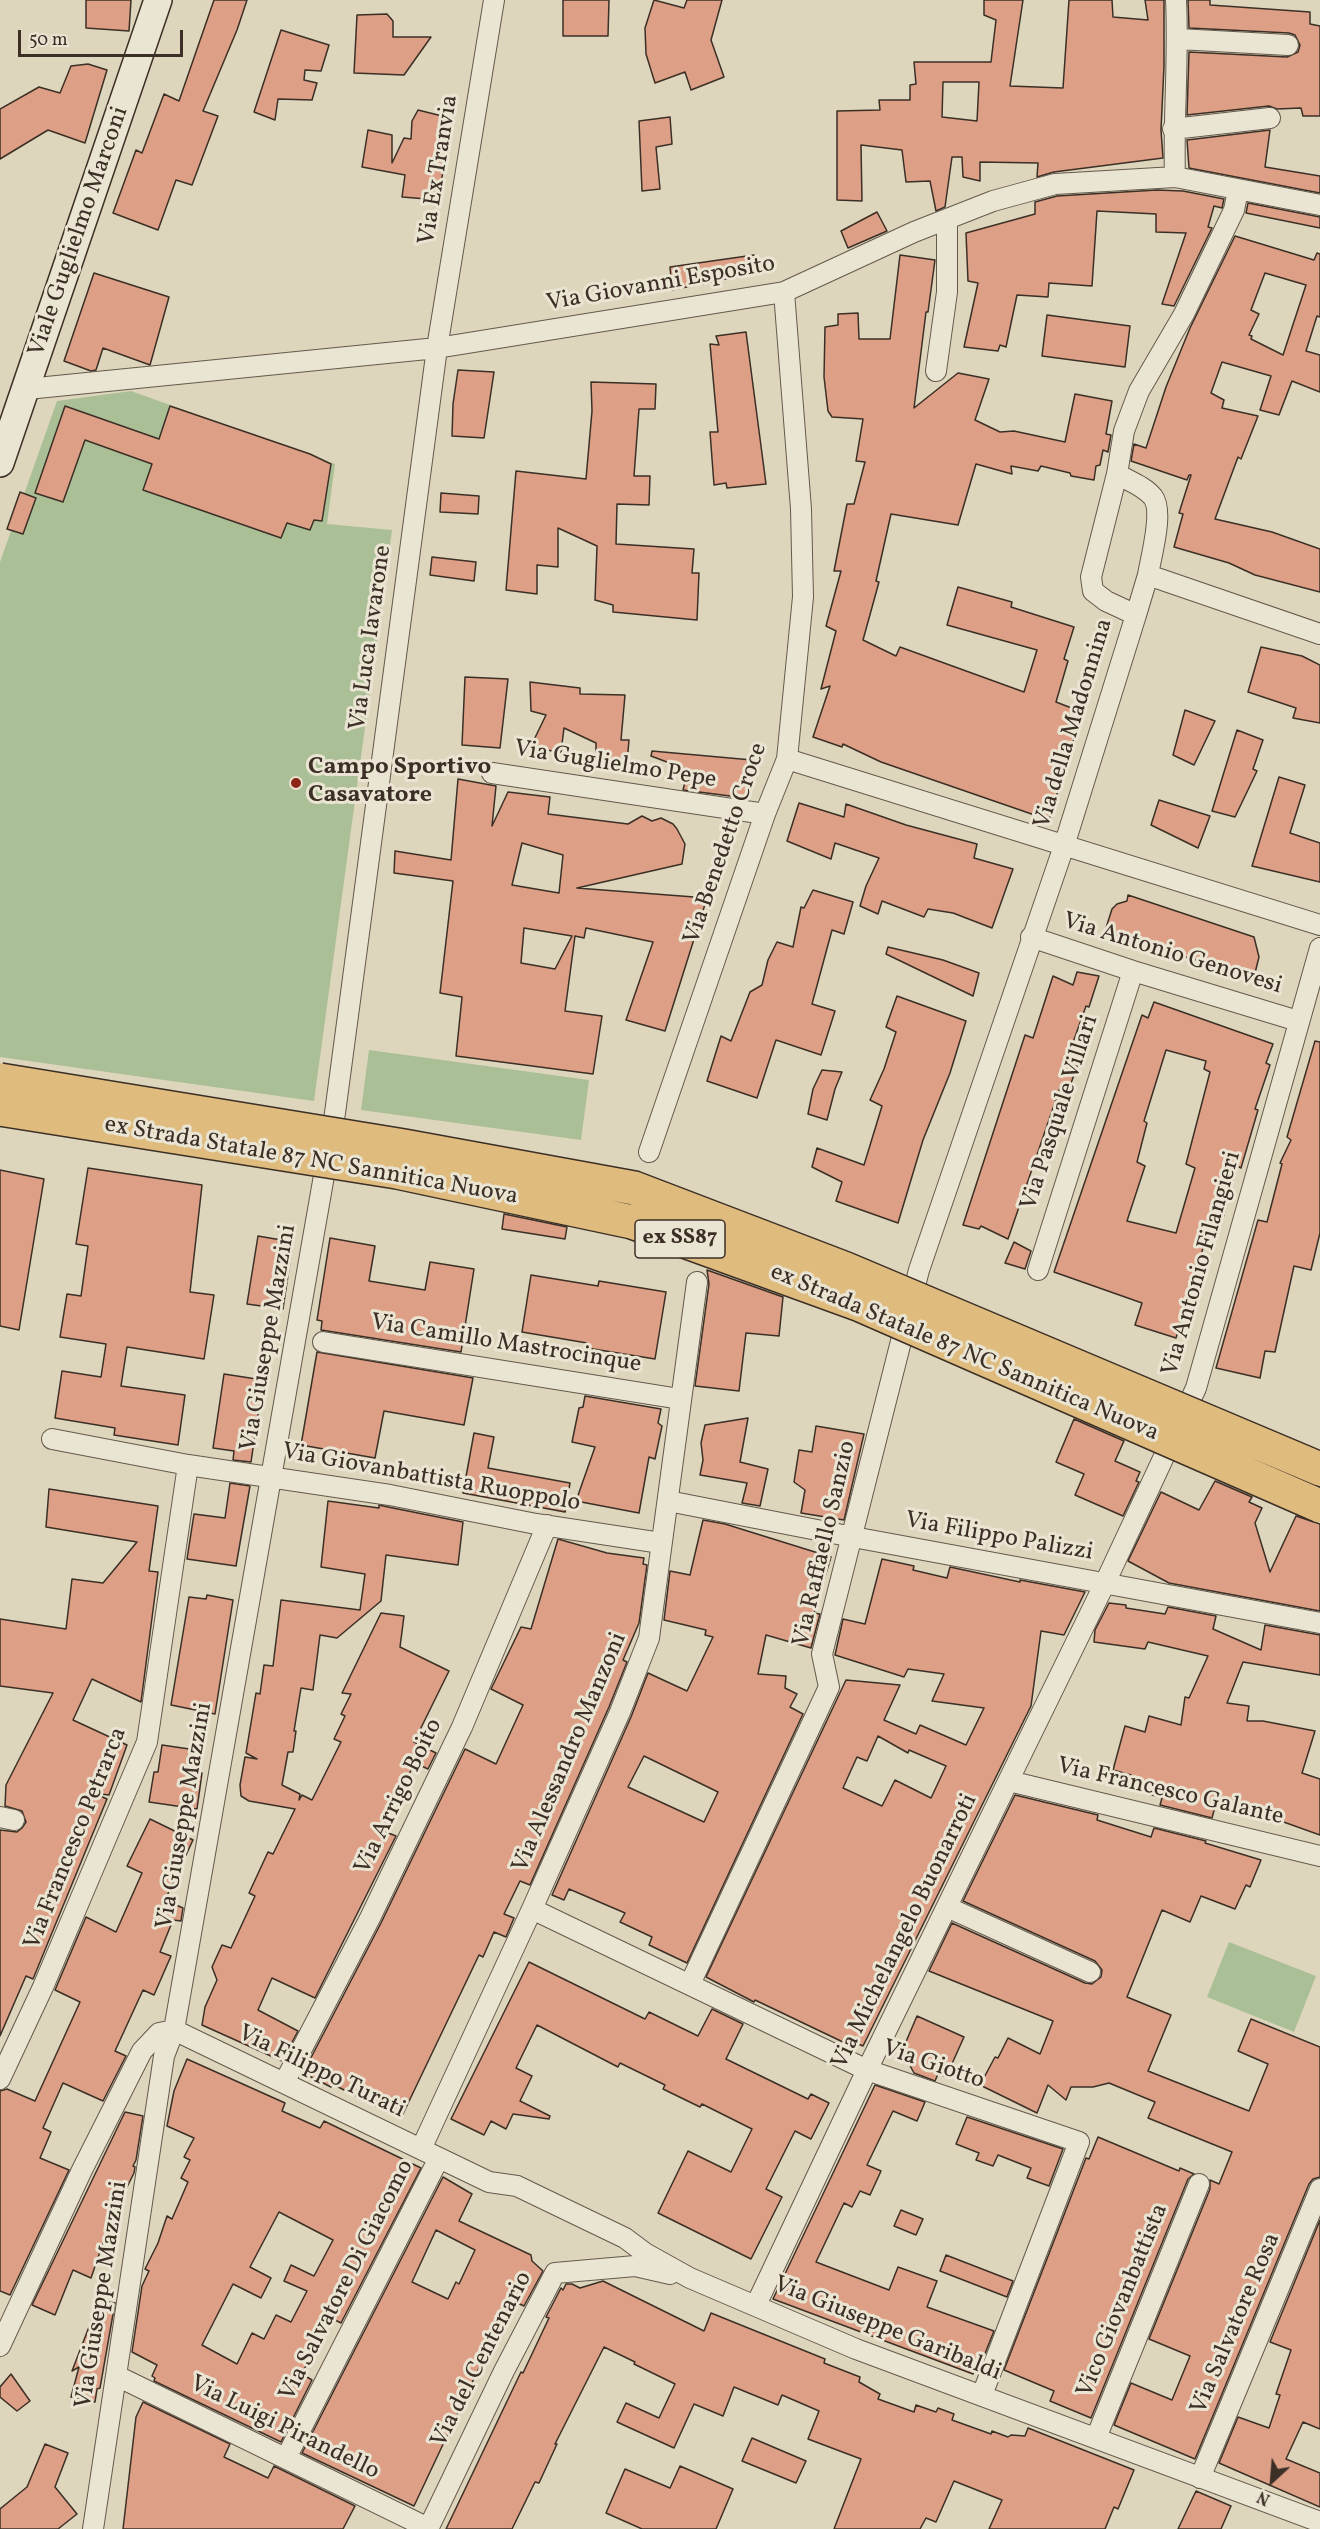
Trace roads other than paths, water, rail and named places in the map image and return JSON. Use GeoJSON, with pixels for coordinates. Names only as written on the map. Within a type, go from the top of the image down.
{"type":"FeatureCollection","features":[{"type":"Feature","properties":{"kind":"highway","name":"ex Strada Statale 87 NC Sannitica Nuova"},"geometry":{"type":"LineString","coordinates":[[0,1080],[404,1146],[634,1188],[846,1269],[1320,1469]]}},
{"type":"Feature","properties":{"kind":"highway","name":"ex Strada Statale 87 NC Sannitica Nuova"},"geometry":{"type":"LineString","coordinates":[[0,1109],[397,1172],[632,1222],[858,1304],[1320,1506]]}},
{"type":"Feature","properties":{"kind":"street","name":"Viale Guglielmo Marconi"},"geometry":{"type":"LineString","coordinates":[[0,463],[158,0]]}},
{"type":"Feature","properties":{"kind":"street","name":"Via Ex Tranvia"},"geometry":{"type":"LineString","coordinates":[[437,348],[494,0]]}},
{"type":"Feature","properties":{"kind":"street"},"geometry":{"type":"LineString","coordinates":[[1175,177],[1173,129],[1178,39],[1176,0]]}},
{"type":"Feature","properties":{"kind":"street"},"geometry":{"type":"LineString","coordinates":[[1178,39],[1288,45]]}},
{"type":"Feature","properties":{"kind":"street"},"geometry":{"type":"LineString","coordinates":[[1173,129],[1270,118]]}},
{"type":"Feature","properties":{"kind":"street","name":"Via Giovanni Esposito"},"geometry":{"type":"LineString","coordinates":[[27,389],[437,348],[784,292],[914,231],[993,201],[1055,184],[1175,177],[1320,205]]}},
{"type":"Feature","properties":{"kind":"street","name":"Via della Madonnina"},"geometry":{"type":"LineString","coordinates":[[919,1270],[1064,846],[1136,615],[1106,601],[1093,591],[1091,577],[1117,474],[1124,430],[1138,391],[1184,314],[1234,210],[1238,190]]}},
{"type":"Feature","properties":{"kind":"street"},"geometry":{"type":"LineString","coordinates":[[936,371],[947,292],[946,219]]}},
{"type":"Feature","properties":{"kind":"street","name":"Via Benedetto Croce"},"geometry":{"type":"LineString","coordinates":[[649,1152],[765,814],[787,759],[803,597],[801,509],[784,292]]}},
{"type":"Feature","properties":{"kind":"street","name":"Via Luca Iavarone"},"geometry":{"type":"LineString","coordinates":[[335,1113],[437,348]]}},
{"type":"Feature","properties":{"kind":"street"},"geometry":{"type":"LineString","coordinates":[[1117,474],[1145,489],[1154,498],[1158,511],[1148,575],[1136,615]]}},
{"type":"Feature","properties":{"kind":"street"},"geometry":{"type":"LineString","coordinates":[[1148,575],[1320,634]]}},
{"type":"Feature","properties":{"kind":"street"},"geometry":{"type":"LineString","coordinates":[[787,759],[1320,925]]}},
{"type":"Feature","properties":{"kind":"street","name":"Via Guglielmo Pepe"},"geometry":{"type":"LineString","coordinates":[[492,773],[765,814]]}},
{"type":"Feature","properties":{"kind":"street","name":"Via Antonio Genovesi"},"geometry":{"type":"LineString","coordinates":[[1031,937],[1133,971],[1299,1021]]}},
{"type":"Feature","properties":{"kind":"street","name":"Via Antonio Filangieri"},"geometry":{"type":"LineString","coordinates":[[1105,1583],[1196,1388],[1320,948]]}},
{"type":"Feature","properties":{"kind":"street","name":"Via Pasquale Villari"},"geometry":{"type":"LineString","coordinates":[[1038,1270],[1133,971]]}},
{"type":"Feature","properties":{"kind":"street","name":"Via Giuseppe Mazzini"},"geometry":{"type":"LineString","coordinates":[[93,2529],[164,2056],[174,2030],[335,1113]]}},
{"type":"Feature","properties":{"kind":"street","name":"Via Raffaello Sanzio"},"geometry":{"type":"LineString","coordinates":[[690,1984],[829,1687],[822,1653],[919,1270]]}},
{"type":"Feature","properties":{"kind":"street","name":"Via Alessandro Manzoni"},"geometry":{"type":"LineString","coordinates":[[436,2156],[532,1909],[620,1712],[649,1638],[697,1282]]}},
{"type":"Feature","properties":{"kind":"street","name":"Via Camillo Mastrocinque"},"geometry":{"type":"LineString","coordinates":[[323,1342],[680,1399]]}},
{"type":"Feature","properties":{"kind":"street","name":"Via Giovanbattista Ruoppolo"},"geometry":{"type":"LineString","coordinates":[[52,1439],[188,1465],[390,1496],[661,1543]]}},
{"type":"Feature","properties":{"kind":"street","name":"Via Francesco Petrarca"},"geometry":{"type":"LineString","coordinates":[[0,2079],[43,1987],[147,1742],[188,1465]]}},
{"type":"Feature","properties":{"kind":"street","name":"Via Filippo Palizzi"},"geometry":{"type":"LineString","coordinates":[[668,1501],[1320,1623]]}},
{"type":"Feature","properties":{"kind":"street","name":"Via Arrigo Boito"},"geometry":{"type":"LineString","coordinates":[[284,2083],[370,1918],[462,1727],[547,1525]]}},
{"type":"Feature","properties":{"kind":"street","name":"Via Michelangelo Buonarroti"},"geometry":{"type":"LineString","coordinates":[[756,2305],[867,2070],[1105,1583]]}},
{"type":"Feature","properties":{"kind":"street","name":"Via Francesco Galante"},"geometry":{"type":"LineString","coordinates":[[1009,1781],[1320,1856]]}},
{"type":"Feature","properties":{"kind":"street"},"geometry":{"type":"LineString","coordinates":[[947,1907],[1090,1972]]}},
{"type":"Feature","properties":{"kind":"street","name":"Via Giotto"},"geometry":{"type":"LineString","coordinates":[[532,1909],[867,2070],[1078,2142],[982,2395]]}},
{"type":"Feature","properties":{"kind":"street"},"geometry":{"type":"LineString","coordinates":[[0,2346],[82,2170],[142,2051],[159,2033],[174,2030]]}},
{"type":"Feature","properties":{"kind":"street","name":"Via Filippo Turati"},"geometry":{"type":"LineString","coordinates":[[174,2030],[436,2156]]}},
{"type":"Feature","properties":{"kind":"street","name":"Via Giuseppe Garibaldi"},"geometry":{"type":"LineString","coordinates":[[436,2156],[489,2182],[517,2186],[615,2232],[690,2278],[856,2349],[1320,2522]]}},
{"type":"Feature","properties":{"kind":"street","name":"Via Salvatore Di Giacomo"},"geometry":{"type":"LineString","coordinates":[[286,2458],[436,2156]]}},
{"type":"Feature","properties":{"kind":"street","name":"Vico Giovanbattista"},"geometry":{"type":"LineString","coordinates":[[1096,2438],[1199,2184]]}},
{"type":"Feature","properties":{"kind":"street","name":"Via Salvatore Rosa"},"geometry":{"type":"LineString","coordinates":[[1200,2478],[1320,2189]]}},
{"type":"Feature","properties":{"kind":"street","name":"Via del Centenario"},"geometry":{"type":"LineString","coordinates":[[428,2528],[504,2371],[555,2273],[635,2266],[690,2278]]}},
{"type":"Feature","properties":{"kind":"street","name":"Via Luigi Pirandello"},"geometry":{"type":"LineString","coordinates":[[117,2376],[428,2528]]}},
{"type":"Feature","properties":{"kind":"place","name":"Campo Sportivo Casavatore"},"geometry":{"type":"Point","coordinates":[296,783]}}]}
